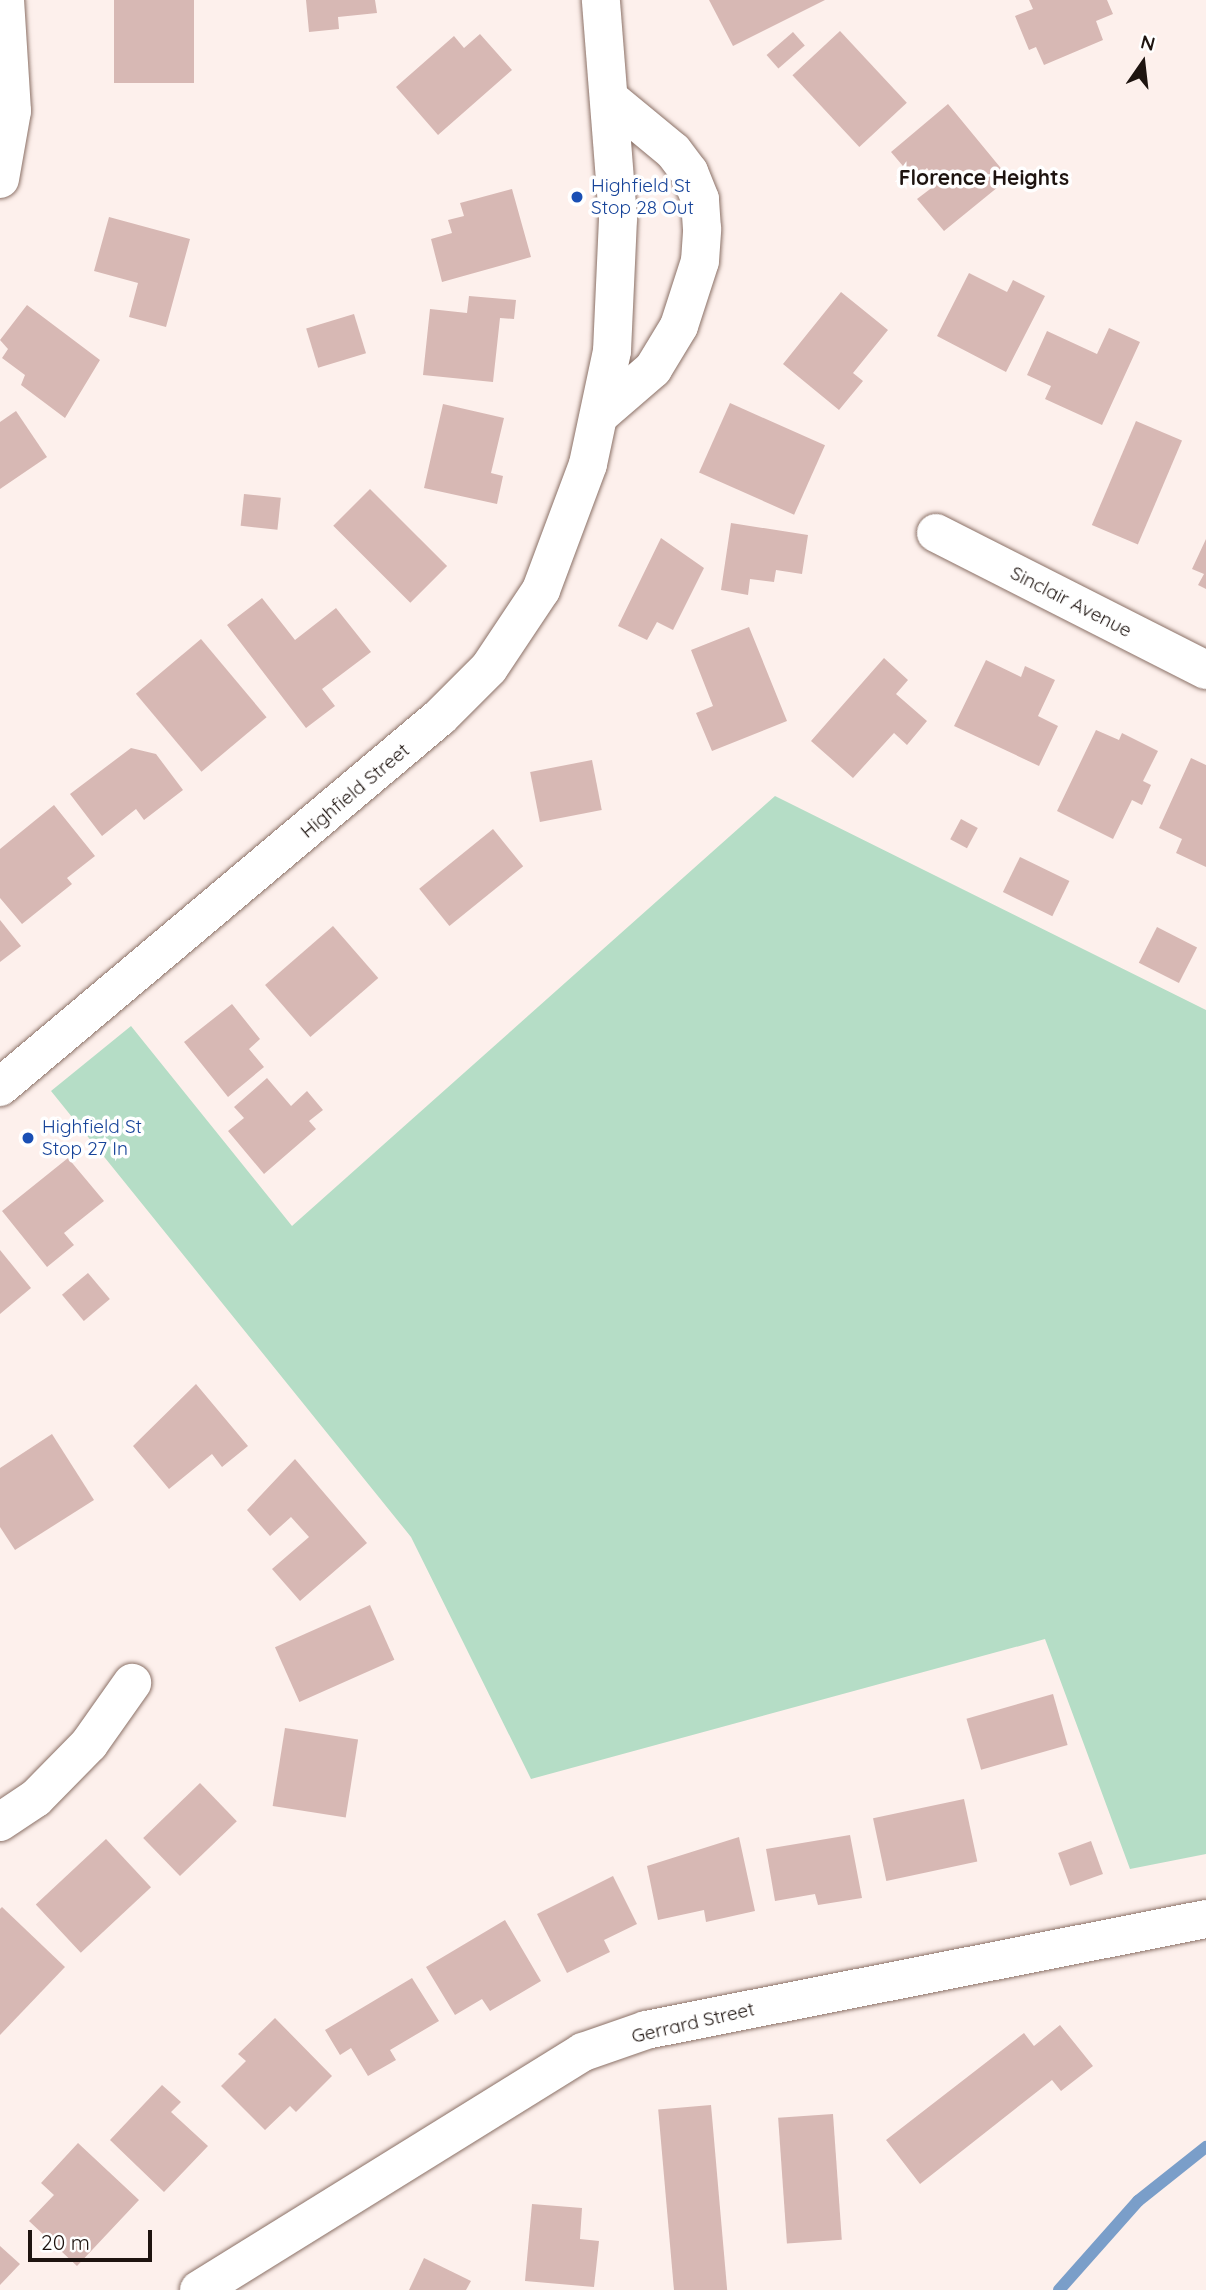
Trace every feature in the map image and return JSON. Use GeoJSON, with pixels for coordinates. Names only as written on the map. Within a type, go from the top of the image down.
{"type":"FeatureCollection","features":[{"type":"Feature","properties":{"kind":"street"},"geometry":{"type":"LineString","coordinates":[[0,180],[12,111],[5,0]]}},
{"type":"Feature","properties":{"kind":"street","name":"Highfield Street"},"geometry":{"type":"LineString","coordinates":[[0,1087],[394,760],[489,668],[541,590],[570,520],[601,414],[618,288],[609,98],[601,0]]}},
{"type":"Feature","properties":{"kind":"street"},"geometry":{"type":"LineString","coordinates":[[601,414],[653,369],[679,326],[700,261],[702,229],[701,199],[689,172],[673,151],[609,98]]}},
{"type":"Feature","properties":{"kind":"street","name":"Sinclair Avenue"},"geometry":{"type":"LineString","coordinates":[[936,533],[1206,670]]}},
{"type":"Feature","properties":{"kind":"street"},"geometry":{"type":"LineString","coordinates":[[0,1822],[36,1798],[89,1744],[132,1683]]}},
{"type":"Feature","properties":{"kind":"street","name":"Gerrard Street"},"geometry":{"type":"LineString","coordinates":[[199,2290],[583,2052],[646,2030],[1206,1919]]}},
{"type":"Feature","properties":{"kind":"green space"},"geometry":{"type":"Polygon","coordinates":[[[775,796],[1206,1010],[1206,1854],[1130,1869],[1045,1639],[531,1779],[411,1537],[51,1091],[131,1026],[292,1226],[775,796]]]}},
{"type":"Feature","properties":{"kind":"building"},"geometry":{"type":"Polygon","coordinates":[[[114,0],[194,0],[194,83],[114,83],[114,0]]]}},
{"type":"Feature","properties":{"kind":"building"},"geometry":{"type":"Polygon","coordinates":[[[306,0],[375,0],[377,13],[338,17],[339,29],[309,32],[306,0]]]}},
{"type":"Feature","properties":{"kind":"building"},"geometry":{"type":"Polygon","coordinates":[[[709,0],[825,0],[733,46],[709,0]]]}},
{"type":"Feature","properties":{"kind":"building"},"geometry":{"type":"Polygon","coordinates":[[[1029,0],[1107,0],[1113,14],[1096,21],[1103,40],[1044,65],[1036,47],[1029,50],[1015,16],[1033,9],[1029,0]]]}},
{"type":"Feature","properties":{"kind":"building"},"geometry":{"type":"Polygon","coordinates":[[[840,31],[907,103],[859,147],[792,75],[840,31]]]}},
{"type":"Feature","properties":{"kind":"building"},"geometry":{"type":"Polygon","coordinates":[[[793,32],[805,46],[778,69],[767,55],[793,32]]]}},
{"type":"Feature","properties":{"kind":"building"},"geometry":{"type":"Polygon","coordinates":[[[480,34],[512,70],[438,135],[396,87],[454,36],[464,48],[480,34]]]}},
{"type":"Feature","properties":{"kind":"building"},"geometry":{"type":"Polygon","coordinates":[[[948,104],[1009,178],[944,231],[917,199],[938,183],[927,168],[914,179],[891,152],[948,104]]]}},
{"type":"Feature","properties":{"kind":"building"},"geometry":{"type":"Polygon","coordinates":[[[512,189],[531,257],[442,282],[431,239],[452,233],[448,220],[464,216],[460,203],[512,189]]]}},
{"type":"Feature","properties":{"kind":"building"},"geometry":{"type":"Polygon","coordinates":[[[109,217],[190,239],[166,327],[129,317],[138,283],[94,271],[109,217]]]}},
{"type":"Feature","properties":{"kind":"building"},"geometry":{"type":"Polygon","coordinates":[[[969,273],[1007,292],[1013,280],[1045,296],[1006,372],[937,336],[969,273]]]}},
{"type":"Feature","properties":{"kind":"building"},"geometry":{"type":"Polygon","coordinates":[[[841,292],[888,330],[853,373],[863,381],[839,410],[783,364],[841,292]]]}},
{"type":"Feature","properties":{"kind":"building"},"geometry":{"type":"Polygon","coordinates":[[[469,296],[516,300],[514,319],[500,318],[493,382],[423,375],[430,309],[467,313],[469,296]]]}},
{"type":"Feature","properties":{"kind":"building"},"geometry":{"type":"Polygon","coordinates":[[[27,305],[100,360],[65,418],[21,385],[25,375],[2,358],[8,349],[0,340],[27,305]]]}},
{"type":"Feature","properties":{"kind":"building"},"geometry":{"type":"Polygon","coordinates":[[[354,314],[366,353],[318,368],[306,329],[354,314]]]}},
{"type":"Feature","properties":{"kind":"building"},"geometry":{"type":"Polygon","coordinates":[[[1109,328],[1140,342],[1102,425],[1045,399],[1051,386],[1027,375],[1047,331],[1097,354],[1109,328]]]}},
{"type":"Feature","properties":{"kind":"building"},"geometry":{"type":"Polygon","coordinates":[[[730,403],[825,445],[794,515],[699,472],[730,403]]]}},
{"type":"Feature","properties":{"kind":"building"},"geometry":{"type":"Polygon","coordinates":[[[443,404],[504,418],[491,473],[503,476],[497,504],[424,488],[443,404]]]}},
{"type":"Feature","properties":{"kind":"building"},"geometry":{"type":"Polygon","coordinates":[[[16,411],[47,457],[0,489],[0,422],[16,411]]]}},
{"type":"Feature","properties":{"kind":"building"},"geometry":{"type":"Polygon","coordinates":[[[1136,421],[1182,441],[1138,545],[1092,525],[1136,421]]]}},
{"type":"Feature","properties":{"kind":"building"},"geometry":{"type":"Polygon","coordinates":[[[370,489],[447,566],[410,603],[333,526],[370,489]]]}},
{"type":"Feature","properties":{"kind":"building"},"geometry":{"type":"Polygon","coordinates":[[[244,494],[281,498],[277,530],[241,526],[244,494]]]}},
{"type":"Feature","properties":{"kind":"building"},"geometry":{"type":"Polygon","coordinates":[[[731,523],[808,535],[802,574],[776,570],[774,582],[750,579],[748,595],[721,590],[731,523]]]}},
{"type":"Feature","properties":{"kind":"building"},"geometry":{"type":"Polygon","coordinates":[[[661,538],[704,568],[673,630],[657,622],[647,640],[618,626],[661,538]]]}},
{"type":"Feature","properties":{"kind":"building"},"geometry":{"type":"Polygon","coordinates":[[[1206,539],[1206,589],[1198,585],[1204,574],[1192,569],[1206,539]]]}},
{"type":"Feature","properties":{"kind":"building"},"geometry":{"type":"Polygon","coordinates":[[[262,598],[295,640],[336,608],[371,652],[322,689],[335,706],[306,728],[227,625],[262,598]]]}},
{"type":"Feature","properties":{"kind":"building"},"geometry":{"type":"Polygon","coordinates":[[[749,627],[787,721],[712,751],[696,713],[713,706],[691,650],[749,627]]]}},
{"type":"Feature","properties":{"kind":"building"},"geometry":{"type":"Polygon","coordinates":[[[201,639],[267,717],[201,772],[136,694],[201,639]]]}},
{"type":"Feature","properties":{"kind":"building"},"geometry":{"type":"Polygon","coordinates":[[[884,658],[908,680],[896,694],[927,721],[907,745],[894,733],[853,778],[811,741],[884,658]]]}},
{"type":"Feature","properties":{"kind":"building"},"geometry":{"type":"Polygon","coordinates":[[[986,660],[1021,677],[1025,666],[1055,680],[1038,716],[1058,726],[1039,766],[954,726],[986,660]]]}},
{"type":"Feature","properties":{"kind":"building"},"geometry":{"type":"Polygon","coordinates":[[[1096,730],[1119,740],[1122,733],[1158,751],[1143,781],[1151,785],[1142,805],[1132,800],[1113,839],[1057,811],[1096,730]]]}},
{"type":"Feature","properties":{"kind":"building"},"geometry":{"type":"Polygon","coordinates":[[[131,748],[156,754],[183,790],[144,820],[136,809],[102,836],[70,794],[131,748]]]}},
{"type":"Feature","properties":{"kind":"building"},"geometry":{"type":"Polygon","coordinates":[[[1191,758],[1206,765],[1206,867],[1176,853],[1182,839],[1159,828],[1191,758]]]}},
{"type":"Feature","properties":{"kind":"building"},"geometry":{"type":"Polygon","coordinates":[[[592,760],[602,810],[540,822],[530,772],[592,760]]]}},
{"type":"Feature","properties":{"kind":"building"},"geometry":{"type":"Polygon","coordinates":[[[54,805],[95,856],[67,878],[72,884],[22,924],[0,898],[0,849],[54,805]]]}},
{"type":"Feature","properties":{"kind":"building"},"geometry":{"type":"Polygon","coordinates":[[[961,819],[978,828],[967,848],[950,839],[961,819]]]}},
{"type":"Feature","properties":{"kind":"building"},"geometry":{"type":"Polygon","coordinates":[[[493,829],[523,866],[449,926],[419,889],[493,829]]]}},
{"type":"Feature","properties":{"kind":"building"},"geometry":{"type":"Polygon","coordinates":[[[1020,857],[1069,881],[1052,916],[1003,892],[1020,857]]]}},
{"type":"Feature","properties":{"kind":"building"},"geometry":{"type":"Polygon","coordinates":[[[0,920],[21,946],[0,962],[0,920]]]}},
{"type":"Feature","properties":{"kind":"building"},"geometry":{"type":"Polygon","coordinates":[[[333,926],[378,978],[310,1037],[265,985],[333,926]]]}},
{"type":"Feature","properties":{"kind":"building"},"geometry":{"type":"Polygon","coordinates":[[[1157,927],[1197,947],[1179,983],[1139,963],[1157,927]]]}},
{"type":"Feature","properties":{"kind":"building"},"geometry":{"type":"Polygon","coordinates":[[[232,1004],[260,1039],[249,1049],[264,1067],[228,1097],[184,1042],[232,1004]]]}},
{"type":"Feature","properties":{"kind":"building"},"geometry":{"type":"Polygon","coordinates":[[[267,1078],[291,1106],[307,1091],[323,1110],[309,1121],[316,1129],[264,1174],[228,1131],[244,1118],[234,1107],[267,1078]]]}},
{"type":"Feature","properties":{"kind":"building"},"geometry":{"type":"Polygon","coordinates":[[[68,1158],[104,1201],[64,1233],[74,1245],[47,1267],[2,1211],[68,1158]]]}},
{"type":"Feature","properties":{"kind":"building"},"geometry":{"type":"Polygon","coordinates":[[[0,1250],[31,1288],[0,1314],[0,1250]]]}},
{"type":"Feature","properties":{"kind":"building"},"geometry":{"type":"Polygon","coordinates":[[[88,1273],[110,1299],[84,1321],[62,1295],[88,1273]]]}},
{"type":"Feature","properties":{"kind":"building"},"geometry":{"type":"Polygon","coordinates":[[[196,1384],[248,1446],[222,1467],[212,1454],[169,1489],[133,1446],[196,1384]]]}},
{"type":"Feature","properties":{"kind":"building"},"geometry":{"type":"Polygon","coordinates":[[[52,1434],[94,1500],[15,1550],[0,1527],[0,1468],[52,1434]]]}},
{"type":"Feature","properties":{"kind":"building"},"geometry":{"type":"Polygon","coordinates":[[[295,1459],[367,1543],[300,1601],[272,1569],[309,1537],[291,1517],[270,1536],[247,1510],[295,1459]]]}},
{"type":"Feature","properties":{"kind":"building"},"geometry":{"type":"Polygon","coordinates":[[[370,1605],[394,1660],[299,1702],[275,1647],[370,1605]]]}},
{"type":"Feature","properties":{"kind":"building"},"geometry":{"type":"Polygon","coordinates":[[[1053,1694],[1068,1745],[981,1770],[966,1719],[1053,1694]]]}},
{"type":"Feature","properties":{"kind":"building"},"geometry":{"type":"Polygon","coordinates":[[[285,1728],[358,1740],[346,1818],[273,1806],[285,1728]]]}},
{"type":"Feature","properties":{"kind":"building"},"geometry":{"type":"Polygon","coordinates":[[[200,1783],[237,1821],[180,1876],[143,1838],[200,1783]]]}},
{"type":"Feature","properties":{"kind":"building"},"geometry":{"type":"Polygon","coordinates":[[[964,1799],[977,1862],[886,1881],[873,1818],[964,1799]]]}},
{"type":"Feature","properties":{"kind":"building"},"geometry":{"type":"Polygon","coordinates":[[[850,1835],[862,1898],[818,1905],[815,1894],[775,1901],[766,1849],[850,1835]]]}},
{"type":"Feature","properties":{"kind":"building"},"geometry":{"type":"Polygon","coordinates":[[[739,1837],[755,1911],[706,1922],[704,1910],[658,1920],[647,1866],[739,1837]]]}},
{"type":"Feature","properties":{"kind":"building"},"geometry":{"type":"Polygon","coordinates":[[[106,1839],[151,1887],[81,1953],[36,1904],[106,1839]]]}},
{"type":"Feature","properties":{"kind":"building"},"geometry":{"type":"Polygon","coordinates":[[[1091,1841],[1103,1874],[1070,1886],[1058,1853],[1091,1841]]]}},
{"type":"Feature","properties":{"kind":"building"},"geometry":{"type":"Polygon","coordinates":[[[613,1876],[637,1924],[604,1940],[610,1952],[567,1973],[537,1914],[613,1876]]]}},
{"type":"Feature","properties":{"kind":"building"},"geometry":{"type":"Polygon","coordinates":[[[2,1907],[65,1967],[0,2035],[0,1909],[2,1907]]]}},
{"type":"Feature","properties":{"kind":"building"},"geometry":{"type":"Polygon","coordinates":[[[505,1920],[541,1981],[490,2011],[482,1999],[455,2015],[426,1967],[505,1920]]]}},
{"type":"Feature","properties":{"kind":"building"},"geometry":{"type":"Polygon","coordinates":[[[412,1978],[439,2021],[390,2050],[396,2060],[368,2076],[351,2048],[340,2055],[325,2030],[412,1978]]]}},
{"type":"Feature","properties":{"kind":"building"},"geometry":{"type":"Polygon","coordinates":[[[275,2018],[332,2076],[296,2112],[290,2106],[265,2130],[221,2086],[246,2061],[238,2054],[275,2018]]]}},
{"type":"Feature","properties":{"kind":"building"},"geometry":{"type":"Polygon","coordinates":[[[1060,2025],[1093,2066],[1061,2091],[1052,2080],[920,2184],[886,2140],[1024,2033],[1034,2046],[1060,2025]]]}},
{"type":"Feature","properties":{"kind":"building"},"geometry":{"type":"Polygon","coordinates":[[[162,2085],[181,2102],[171,2112],[208,2146],[164,2192],[110,2140],[162,2085]]]}},
{"type":"Feature","properties":{"kind":"building"},"geometry":{"type":"Polygon","coordinates":[[[711,2105],[727,2290],[674,2290],[658,2110],[711,2105]]]}},
{"type":"Feature","properties":{"kind":"building"},"geometry":{"type":"Polygon","coordinates":[[[833,2114],[842,2240],[787,2244],[778,2118],[833,2114]]]}},
{"type":"Feature","properties":{"kind":"building"},"geometry":{"type":"Polygon","coordinates":[[[78,2143],[139,2200],[77,2266],[29,2221],[54,2195],[41,2183],[78,2143]]]}},
{"type":"Feature","properties":{"kind":"building"},"geometry":{"type":"Polygon","coordinates":[[[532,2204],[582,2208],[580,2239],[599,2241],[594,2287],[525,2281],[532,2204]]]}},
{"type":"Feature","properties":{"kind":"building"},"geometry":{"type":"Polygon","coordinates":[[[0,2246],[20,2264],[0,2285],[0,2246]]]}},
{"type":"Feature","properties":{"kind":"building"},"geometry":{"type":"Polygon","coordinates":[[[424,2258],[471,2281],[466,2290],[409,2290],[424,2258]]]}},
{"type":"Feature","properties":{"kind":"waterway"},"geometry":{"type":"LineString","coordinates":[[1059,2290],[1138,2201],[1206,2147]]}},
{"type":"Feature","properties":{"kind":"place","name":"Highfield St Stop 28 Out"},"geometry":{"type":"Point","coordinates":[577,197]}},
{"type":"Feature","properties":{"kind":"place","name":"Highfield St Stop 27 In"},"geometry":{"type":"Point","coordinates":[28,1138]}},
{"type":"Feature","properties":{"kind":"district","name":"Florence Heights"},"geometry":{"type":"Point","coordinates":[984,177]}}]}
